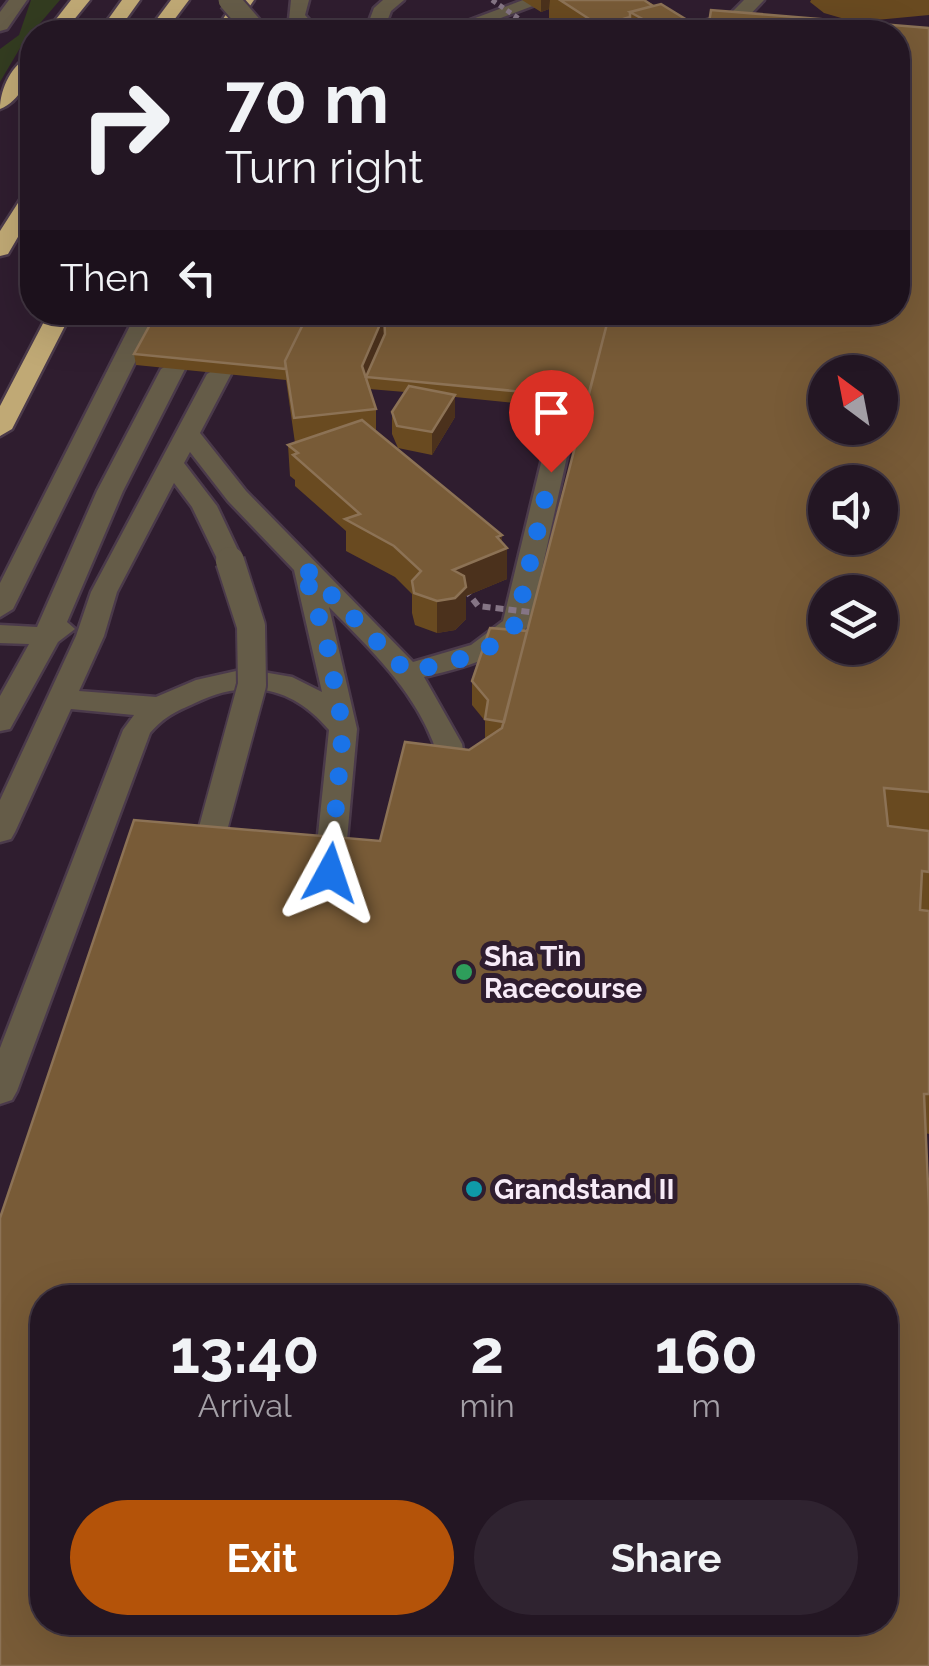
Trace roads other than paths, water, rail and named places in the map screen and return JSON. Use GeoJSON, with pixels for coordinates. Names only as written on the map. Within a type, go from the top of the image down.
{"type":"FeatureCollection","features":[{"type":"Feature","properties":{"kind":"highway"},"geometry":{"type":"LineString","coordinates":[[65,20],[81,0]]}},
{"type":"Feature","properties":{"kind":"highway"},"geometry":{"type":"LineString","coordinates":[[0,103],[20,77]]}},
{"type":"Feature","properties":{"kind":"highway"},"geometry":{"type":"LineString","coordinates":[[0,249],[20,216]]}},
{"type":"Feature","properties":{"kind":"highway"},"geometry":{"type":"LineString","coordinates":[[0,429],[54,325]]}},
{"type":"Feature","properties":{"kind":"street"},"geometry":{"type":"LineString","coordinates":[[0,25],[18,0]]}},
{"type":"Feature","properties":{"kind":"street"},"geometry":{"type":"LineString","coordinates":[[229,0],[250,20]]}},
{"type":"Feature","properties":{"kind":"street"},"geometry":{"type":"LineString","coordinates":[[378,20],[383,8],[395,0]]}},
{"type":"Feature","properties":{"kind":"street"},"geometry":{"type":"LineString","coordinates":[[728,20],[756,0]]}},
{"type":"Feature","properties":{"kind":"street"},"geometry":{"type":"LineString","coordinates":[[482,20],[528,4]]}},
{"type":"Feature","properties":{"kind":"street"},"geometry":{"type":"LineString","coordinates":[[0,610],[142,325]]}},
{"type":"Feature","properties":{"kind":"street"},"geometry":{"type":"LineString","coordinates":[[0,722],[47,636],[110,490],[174,369]]}},
{"type":"Feature","properties":{"kind":"street"},"geometry":{"type":"LineString","coordinates":[[0,832],[90,636],[104,592],[219,374]]}},
{"type":"Feature","properties":{"kind":"street"},"geometry":{"type":"LineString","coordinates":[[188,433],[211,467],[407,672],[448,744],[455,788]]}},
{"type":"Feature","properties":{"kind":"street"},"geometry":{"type":"LineString","coordinates":[[407,672],[470,656],[507,636],[516,623],[560,434]]}},
{"type":"Feature","properties":{"kind":"street"},"geometry":{"type":"LineString","coordinates":[[172,464],[204,506],[230,561],[251,626],[252,685],[204,862]]}},
{"type":"Feature","properties":{"kind":"street"},"geometry":{"type":"LineString","coordinates":[[302,565],[326,639],[343,728],[330,873]]}},
{"type":"Feature","properties":{"kind":"street"},"geometry":{"type":"LineString","coordinates":[[0,634],[47,636],[75,623],[104,592]]}},
{"type":"Feature","properties":{"kind":"street"},"geometry":{"type":"LineString","coordinates":[[62,700],[158,706],[211,684],[258,677],[294,686],[325,705],[343,728]]}},
{"type":"Feature","properties":{"kind":"street"},"geometry":{"type":"LineString","coordinates":[[0,1091],[137,730],[158,706]]}},
{"type":"Feature","properties":{"kind":"place","name":"Sha Tin Racecourse"},"geometry":{"type":"Point","coordinates":[464,972]}},
{"type":"Feature","properties":{"kind":"place","name":"Grandstand II"},"geometry":{"type":"Point","coordinates":[474,1189]}}]}
